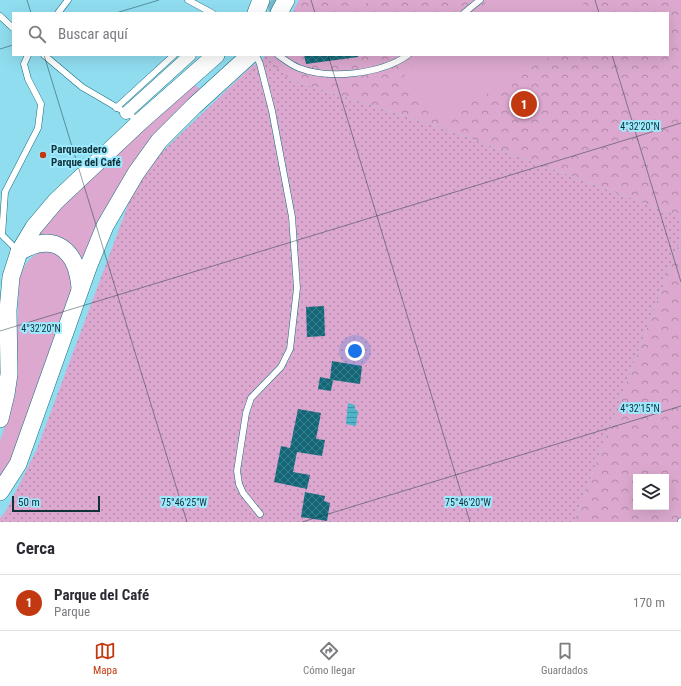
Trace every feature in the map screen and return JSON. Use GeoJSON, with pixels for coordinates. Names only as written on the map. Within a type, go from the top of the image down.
{"type":"FeatureCollection","features":[{"type":"Feature","properties":{"kind":"main road"},"geometry":{"type":"LineString","coordinates":[[256,12],[261,0]]}},
{"type":"Feature","properties":{"kind":"main road"},"geometry":{"type":"LineString","coordinates":[[280,12],[286,0]]}},
{"type":"Feature","properties":{"kind":"main road"},"geometry":{"type":"LineString","coordinates":[[0,419],[9,374],[8,310],[11,277],[19,252],[34,227],[128,114],[215,56]]}},
{"type":"Feature","properties":{"kind":"main road"},"geometry":{"type":"LineString","coordinates":[[0,492],[18,464],[80,290],[105,226],[136,173],[159,141],[194,106],[249,56]]}},
{"type":"Feature","properties":{"kind":"main road"},"geometry":{"type":"LineString","coordinates":[[19,252],[26,248],[42,244],[49,244],[66,250],[78,269],[80,290]]}},
{"type":"Feature","properties":{"kind":"street"},"geometry":{"type":"LineString","coordinates":[[128,114],[189,56]]}},
{"type":"Feature","properties":{"kind":"lane"},"geometry":{"type":"LineString","coordinates":[[59,12],[68,0]]}},
{"type":"Feature","properties":{"kind":"lane"},"geometry":{"type":"LineString","coordinates":[[188,0],[210,12]]}},
{"type":"Feature","properties":{"kind":"lane"},"geometry":{"type":"LineString","coordinates":[[469,12],[480,0]]}},
{"type":"Feature","properties":{"kind":"lane"},"geometry":{"type":"LineString","coordinates":[[0,16],[12,27]]}},
{"type":"Feature","properties":{"kind":"lane"},"geometry":{"type":"LineString","coordinates":[[19,252],[2,235],[2,221],[5,192],[38,128],[41,104],[28,79],[24,64],[28,56]]}},
{"type":"Feature","properties":{"kind":"lane"},"geometry":{"type":"LineString","coordinates":[[45,56],[82,88],[128,114],[173,56]]}},
{"type":"Feature","properties":{"kind":"lane"},"geometry":{"type":"LineString","coordinates":[[256,56],[260,64],[272,111],[290,210],[297,288],[290,349],[281,367],[251,398],[245,420],[237,471],[239,484],[243,493],[260,514]]}},
{"type":"Feature","properties":{"kind":"lane"},"geometry":{"type":"LineString","coordinates":[[280,56],[298,68],[332,74],[368,72],[400,60],[406,56]]}},
{"type":"Feature","properties":{"kind":"green space"},"geometry":{"type":"Polygon","coordinates":[[[299,0],[681,0],[681,217],[443,128],[291,80],[274,65],[267,56],[669,56],[669,12],[293,12],[299,0]]]}},
{"type":"Feature","properties":{"kind":"green space"},"geometry":{"type":"Polygon","coordinates":[[[342,0],[368,0],[362,12],[342,0]]]}},
{"type":"Feature","properties":{"kind":"green space"},"geometry":{"type":"Polygon","coordinates":[[[490,0],[584,0],[582,12],[473,12],[490,0]]]}},
{"type":"Feature","properties":{"kind":"green space"},"geometry":{"type":"Polygon","coordinates":[[[264,56],[266,56],[291,80],[443,128],[681,217],[681,238],[574,522],[0,522],[0,518],[6,511],[37,449],[140,173],[253,65],[260,64],[264,56]]]}},
{"type":"Feature","properties":{"kind":"green space"},"geometry":{"type":"Polygon","coordinates":[[[423,56],[551,56],[445,118],[402,78],[423,56]]]}},
{"type":"Feature","properties":{"kind":"green space"},"geometry":{"type":"Polygon","coordinates":[[[194,84],[201,90],[81,267],[80,260],[30,247],[39,231],[63,205],[194,84]]]}},
{"type":"Feature","properties":{"kind":"green space"},"geometry":{"type":"Polygon","coordinates":[[[681,238],[681,522],[574,522],[681,238]]]}},
{"type":"Feature","properties":{"kind":"green space"},"geometry":{"type":"Polygon","coordinates":[[[43,250],[63,254],[74,282],[12,460],[0,478],[0,441],[15,395],[19,280],[28,262],[43,250]]]}},
{"type":"Feature","properties":{"kind":"water"},"geometry":{"type":"Polygon","coordinates":[[[348,403],[355,405],[355,409],[358,411],[356,426],[346,424],[348,403]]]}},
{"type":"Feature","properties":{"kind":"building"},"geometry":{"type":"Polygon","coordinates":[[[304,56],[358,56],[358,57],[306,64],[304,56]]]}},
{"type":"Feature","properties":{"kind":"building"},"geometry":{"type":"Polygon","coordinates":[[[324,306],[325,336],[307,337],[306,307],[324,306]]]}},
{"type":"Feature","properties":{"kind":"building"},"geometry":{"type":"Polygon","coordinates":[[[332,361],[362,366],[360,384],[333,380],[331,391],[318,389],[320,377],[330,379],[332,361]]]}},
{"type":"Feature","properties":{"kind":"building"},"geometry":{"type":"Polygon","coordinates":[[[298,409],[321,413],[316,439],[325,440],[322,456],[297,452],[293,472],[310,475],[307,489],[274,482],[281,446],[290,448],[298,409]]]}},
{"type":"Feature","properties":{"kind":"building"},"geometry":{"type":"Polygon","coordinates":[[[305,492],[325,496],[324,501],[330,503],[327,521],[301,517],[305,492]]]}},
{"type":"Feature","properties":{"kind":"tunnel"},"geometry":{"type":"LineString","coordinates":[[254,12],[289,1]]}},
{"type":"Feature","properties":{"kind":"place","name":"Parque del Café"},"geometry":{"type":"Point","coordinates":[524,104]}},
{"type":"Feature","properties":{"kind":"place","name":"Parqueadero Parque del Café"},"geometry":{"type":"Point","coordinates":[43,155]}}]}
